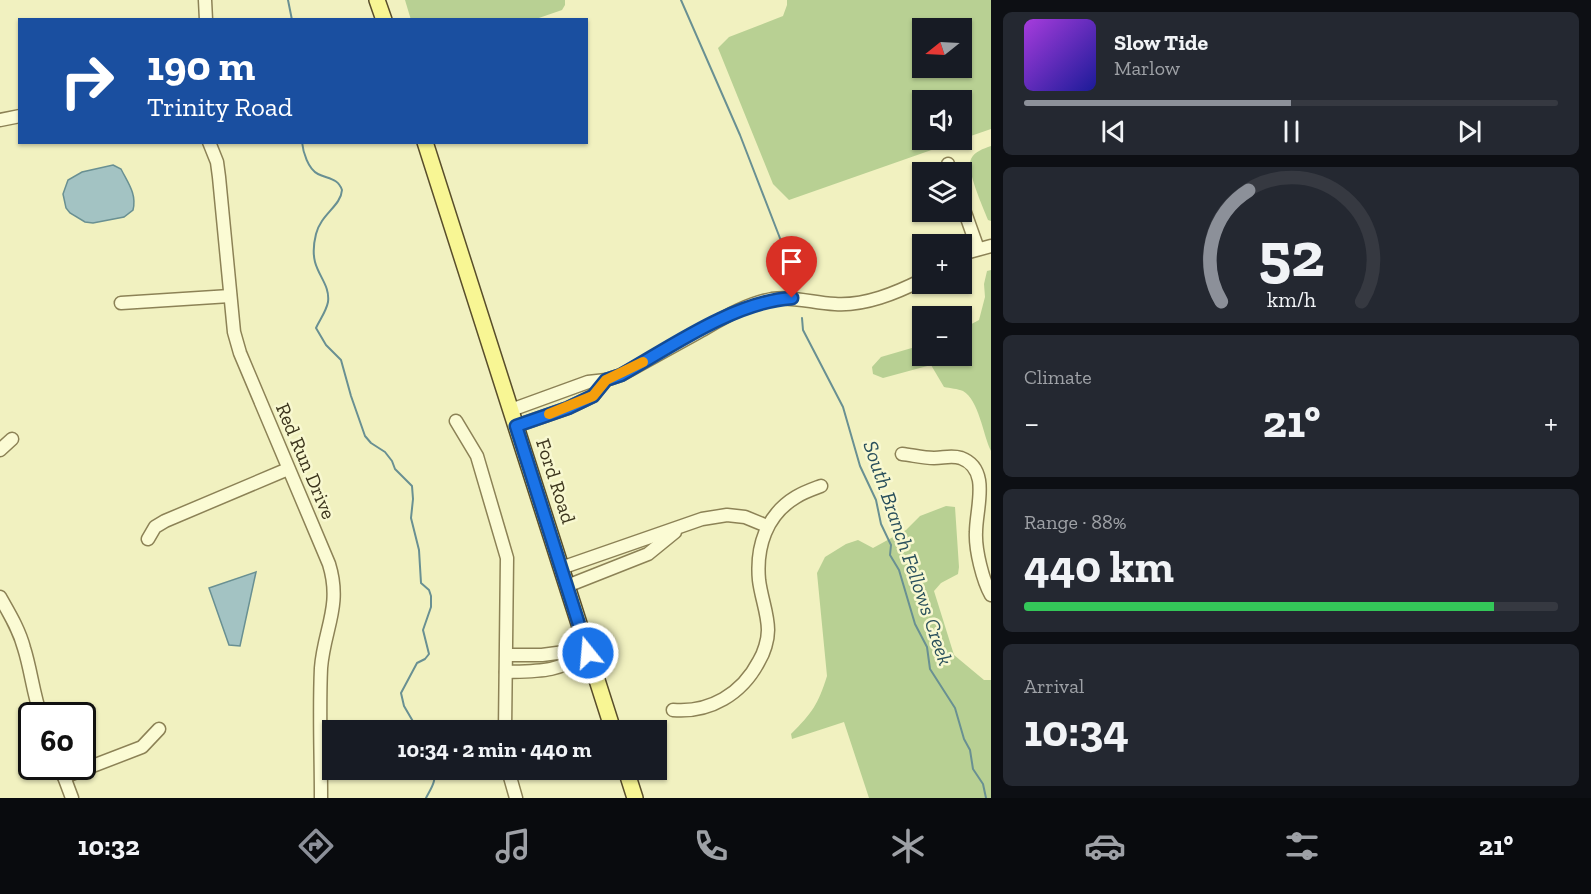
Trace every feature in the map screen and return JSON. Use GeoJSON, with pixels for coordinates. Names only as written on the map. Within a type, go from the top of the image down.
{"type":"FeatureCollection","features":[{"type":"Feature","properties":{"kind":"main road"},"geometry":{"type":"LineString","coordinates":[[377,0],[383,18]]}},
{"type":"Feature","properties":{"kind":"main road","name":"Ford Road"},"geometry":{"type":"LineString","coordinates":[[426,144],[610,720]]}},
{"type":"Feature","properties":{"kind":"main road"},"geometry":{"type":"LineString","coordinates":[[629,780],[635,798]]}},
{"type":"Feature","properties":{"kind":"street"},"geometry":{"type":"LineString","coordinates":[[205,0],[206,18]]}},
{"type":"Feature","properties":{"kind":"street"},"geometry":{"type":"LineString","coordinates":[[0,120],[18,116]]}},
{"type":"Feature","properties":{"kind":"street","name":"Red Run Drive"},"geometry":{"type":"LineString","coordinates":[[210,144],[219,177],[234,332],[240,353],[329,564],[334,586],[334,607],[324,646],[321,670],[321,798]]}},
{"type":"Feature","properties":{"kind":"street"},"geometry":{"type":"LineString","coordinates":[[968,222],[978,249]]}},
{"type":"Feature","properties":{"kind":"street"},"geometry":{"type":"LineString","coordinates":[[972,252],[991,246]]}},
{"type":"Feature","properties":{"kind":"street"},"geometry":{"type":"LineString","coordinates":[[511,410],[588,382],[621,375],[730,315],[771,299],[792,298],[834,304],[854,303],[883,296],[912,284]]}},
{"type":"Feature","properties":{"kind":"street"},"geometry":{"type":"LineString","coordinates":[[122,303],[230,296]]}},
{"type":"Feature","properties":{"kind":"street"},"geometry":{"type":"LineString","coordinates":[[516,426],[568,408],[593,396],[606,380]]}},
{"type":"Feature","properties":{"kind":"street"},"geometry":{"type":"LineString","coordinates":[[456,421],[477,456],[508,565],[505,720]]}},
{"type":"Feature","properties":{"kind":"street"},"geometry":{"type":"LineString","coordinates":[[0,450],[12,439]]}},
{"type":"Feature","properties":{"kind":"street"},"geometry":{"type":"LineString","coordinates":[[902,454],[934,458],[950,456],[963,459],[974,466],[981,477],[976,533],[983,575],[991,595]]}},
{"type":"Feature","properties":{"kind":"street"},"geometry":{"type":"LineString","coordinates":[[148,539],[155,527],[165,521],[288,469]]}},
{"type":"Feature","properties":{"kind":"street"},"geometry":{"type":"LineString","coordinates":[[673,710],[689,711],[709,707],[726,699],[753,673],[763,654],[768,632],[759,582],[758,560],[767,526],[795,497],[821,486]]}},
{"type":"Feature","properties":{"kind":"street"},"geometry":{"type":"LineString","coordinates":[[561,568],[702,519],[727,515],[745,517],[767,526]]}},
{"type":"Feature","properties":{"kind":"street"},"geometry":{"type":"LineString","coordinates":[[567,586],[648,554],[682,527]]}},
{"type":"Feature","properties":{"kind":"street"},"geometry":{"type":"LineString","coordinates":[[631,545],[636,560]]}},
{"type":"Feature","properties":{"kind":"street"},"geometry":{"type":"LineString","coordinates":[[0,597],[14,621],[24,646],[36,702]]}},
{"type":"Feature","properties":{"kind":"street"},"geometry":{"type":"LineString","coordinates":[[507,655],[542,655],[572,651],[588,653]]}},
{"type":"Feature","properties":{"kind":"street"},"geometry":{"type":"LineString","coordinates":[[506,672],[546,671],[565,666],[588,653]]}},
{"type":"Feature","properties":{"kind":"street"},"geometry":{"type":"LineString","coordinates":[[96,761],[142,747],[159,729]]}},
{"type":"Feature","properties":{"kind":"street"},"geometry":{"type":"LineString","coordinates":[[65,780],[72,798]]}},
{"type":"Feature","properties":{"kind":"street"},"geometry":{"type":"LineString","coordinates":[[511,780],[516,798]]}},
{"type":"Feature","properties":{"kind":"green space"},"geometry":{"type":"Polygon","coordinates":[[[405,0],[565,0],[562,10],[539,18],[410,18],[405,0]]]}},
{"type":"Feature","properties":{"kind":"green space"},"geometry":{"type":"Polygon","coordinates":[[[787,0],[991,0],[991,129],[972,136],[972,90],[912,90],[912,150],[932,150],[789,200],[773,184],[718,48],[729,37],[783,16],[787,0]]]}},
{"type":"Feature","properties":{"kind":"green space"},"geometry":{"type":"Polygon","coordinates":[[[991,146],[991,221],[988,220],[972,176],[971,159],[980,151],[991,146]]]}},
{"type":"Feature","properties":{"kind":"green space"},"geometry":{"type":"Polygon","coordinates":[[[991,270],[991,451],[973,402],[963,391],[944,387],[932,366],[972,366],[972,324],[979,320],[985,297],[984,284],[987,271],[991,270]]]}},
{"type":"Feature","properties":{"kind":"green space"},"geometry":{"type":"Polygon","coordinates":[[[912,348],[912,366],[927,366],[883,378],[873,374],[872,367],[881,357],[912,348]]]}},
{"type":"Feature","properties":{"kind":"green space"},"geometry":{"type":"Polygon","coordinates":[[[946,506],[955,507],[959,567],[958,574],[941,583],[934,591],[954,655],[984,680],[991,680],[991,798],[869,798],[844,722],[792,739],[791,734],[817,702],[827,676],[817,573],[825,557],[846,544],[858,540],[873,548],[906,530],[920,516],[946,506]]]}},
{"type":"Feature","properties":{"kind":"water"},"geometry":{"type":"Polygon","coordinates":[[[113,165],[121,169],[131,189],[134,199],[133,210],[124,217],[93,223],[85,222],[70,213],[66,208],[63,194],[68,180],[82,172],[113,165]]]}},
{"type":"Feature","properties":{"kind":"water"},"geometry":{"type":"Polygon","coordinates":[[[256,572],[240,646],[229,645],[209,588],[256,572]]]}},
{"type":"Feature","properties":{"kind":"waterway"},"geometry":{"type":"LineString","coordinates":[[288,0],[292,18]]}},
{"type":"Feature","properties":{"kind":"waterway","name":"South Branch Fellows Creek"},"geometry":{"type":"LineString","coordinates":[[681,0],[740,135],[783,246],[791,279]]}},
{"type":"Feature","properties":{"kind":"waterway"},"geometry":{"type":"LineString","coordinates":[[302,144],[305,155],[314,172],[335,181],[342,190],[341,196],[322,221],[315,237],[315,262],[328,296],[326,309],[316,328],[326,345],[341,360],[365,436],[385,452],[395,469],[412,486],[411,518],[419,550],[421,583],[429,590],[431,596],[431,607],[423,630],[429,654],[417,663],[401,693],[404,706],[412,720]]}},
{"type":"Feature","properties":{"kind":"waterway","name":"South Branch Fellows Creek"},"geometry":{"type":"LineString","coordinates":[[802,318],[803,330],[843,407],[860,466],[876,500],[881,524],[891,545],[890,555],[899,570],[915,624],[927,647],[930,669],[955,708],[964,739],[970,750],[973,769],[983,784],[986,798]]}},
{"type":"Feature","properties":{"kind":"waterway"},"geometry":{"type":"LineString","coordinates":[[426,798],[434,780]]}},
{"type":"Feature","properties":{"kind":"slow traffic"},"geometry":{"type":"LineString","coordinates":[[549,414],[593,396],[606,380],[621,375],[643,362]]}},
{"type":"Feature","properties":{"kind":"route"},"geometry":{"type":"LineString","coordinates":[[588,653],[516,426],[568,408],[593,396],[606,380],[621,375],[730,315],[771,299],[792,298]]}}]}
